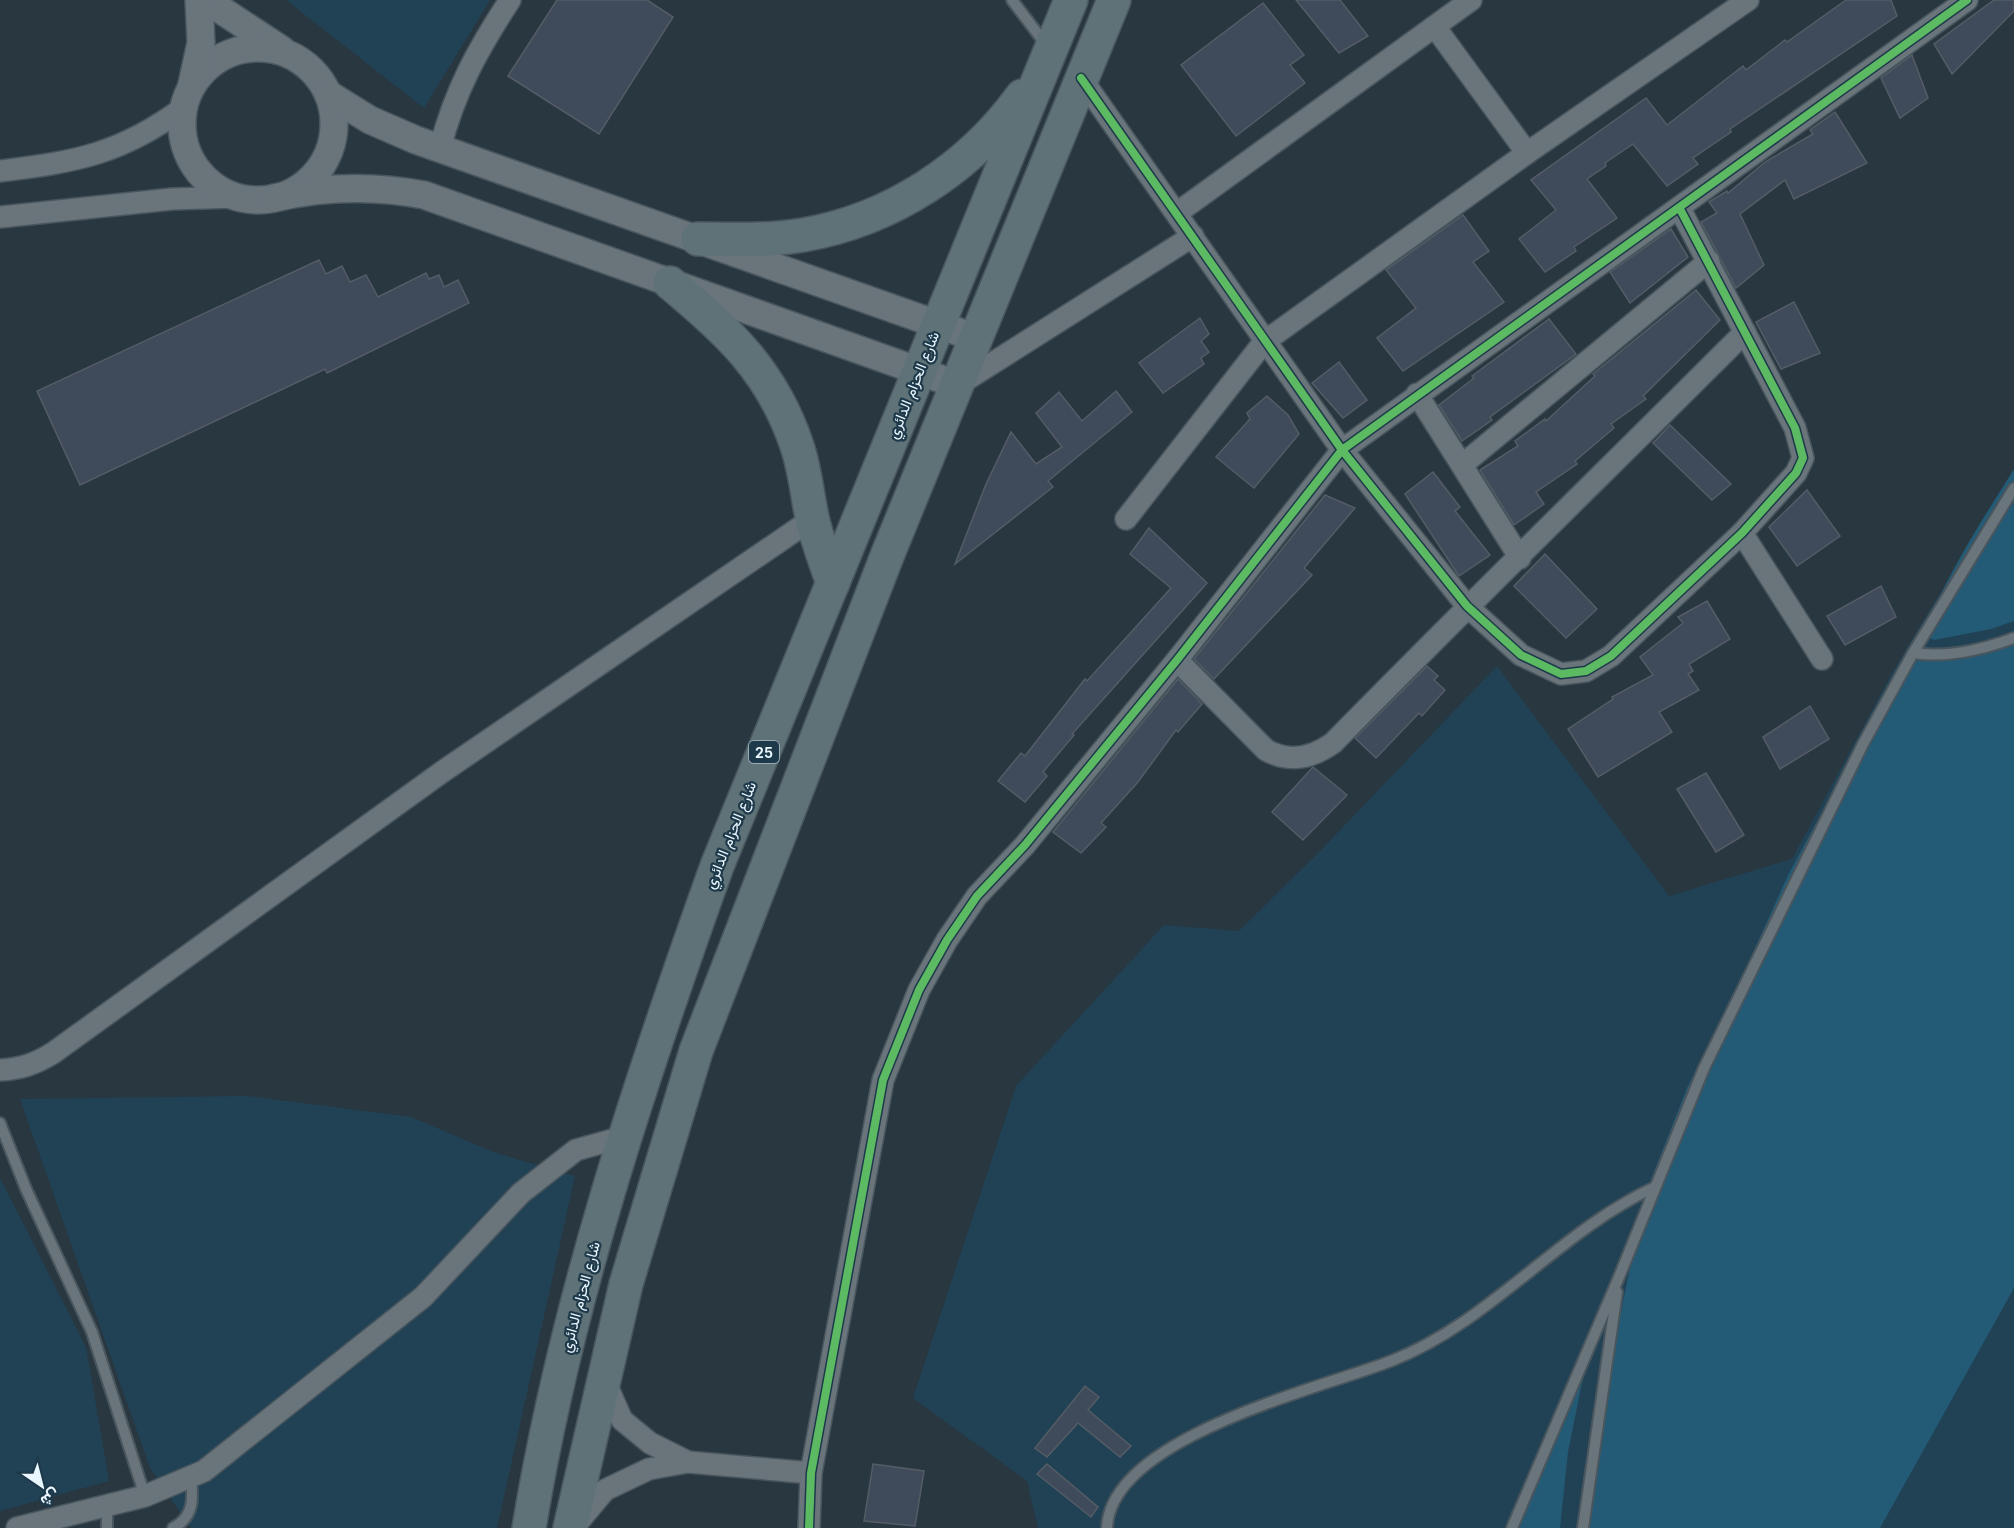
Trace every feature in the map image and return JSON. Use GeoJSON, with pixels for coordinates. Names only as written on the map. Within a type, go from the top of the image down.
{"type":"FeatureCollection","features":[{"type":"Feature","properties":{"kind":"main road","name":"شارع الحزام الدائري"},"geometry":{"type":"LineString","coordinates":[[529,1528],[561,1367],[626,1136],[674,985],[717,866],[1071,0]]}},
{"type":"Feature","properties":{"kind":"main road"},"geometry":{"type":"LineString","coordinates":[[572,1528],[626,1284],[696,1051],[887,556],[1114,0]]}},
{"type":"Feature","properties":{"kind":"main road"},"geometry":{"type":"LineString","coordinates":[[698,239],[802,236],[846,225],[889,209],[928,187],[973,151],[1012,109],[1048,57]]}},
{"type":"Feature","properties":{"kind":"main road"},"geometry":{"type":"LineString","coordinates":[[670,283],[723,326],[747,352],[768,382],[785,414],[798,447],[812,519],[833,583]]}},
{"type":"Feature","properties":{"kind":"street"},"geometry":{"type":"LineString","coordinates":[[199,0],[201,43],[186,99],[182,131],[187,153],[198,172],[216,188],[236,198]]}},
{"type":"Feature","properties":{"kind":"street"},"geometry":{"type":"LineString","coordinates":[[206,0],[304,64],[318,77],[328,94],[333,115],[333,137],[326,158],[313,176],[295,190],[274,198]]}},
{"type":"Feature","properties":{"kind":"street"},"geometry":{"type":"LineString","coordinates":[[440,148],[460,84],[510,0]]}},
{"type":"Feature","properties":{"kind":"street"},"geometry":{"type":"LineString","coordinates":[[1177,213],[1471,0]]}},
{"type":"Feature","properties":{"kind":"street"},"geometry":{"type":"LineString","coordinates":[[1126,519],[1264,342],[1527,153],[1748,0]]}},
{"type":"Feature","properties":{"kind":"street"},"geometry":{"type":"LineString","coordinates":[[808,1528],[811,1473],[883,1080],[919,990],[947,940],[977,897],[1025,844],[1177,660],[1342,450],[1967,0]]}},
{"type":"Feature","properties":{"kind":"street"},"geometry":{"type":"LineString","coordinates":[[1435,27],[1527,153]]}},
{"type":"Feature","properties":{"kind":"street"},"geometry":{"type":"LineString","coordinates":[[0,171],[58,164],[112,150],[161,124],[186,99],[200,74],[215,61],[232,52],[260,48],[288,54]]}},
{"type":"Feature","properties":{"kind":"street"},"geometry":{"type":"LineString","coordinates":[[1081,78],[1193,236],[1264,342],[1342,450],[1467,606],[1521,655],[1561,674],[1586,671],[1611,656],[1742,533],[1796,473],[1803,458],[1795,428],[1680,208]]}},
{"type":"Feature","properties":{"kind":"street"},"geometry":{"type":"LineString","coordinates":[[328,94],[385,128],[976,338]]}},
{"type":"Feature","properties":{"kind":"street"},"geometry":{"type":"LineString","coordinates":[[0,217],[172,199],[255,200],[304,191],[364,187],[424,195],[958,385],[1193,236]]}},
{"type":"Feature","properties":{"kind":"street"},"geometry":{"type":"LineString","coordinates":[[1462,465],[1709,261]]}},
{"type":"Feature","properties":{"kind":"street"},"geometry":{"type":"LineString","coordinates":[[1177,660],[1266,750],[1280,758],[1308,756],[1333,743],[1467,606],[1520,558],[1745,332]]}},
{"type":"Feature","properties":{"kind":"street"},"geometry":{"type":"LineString","coordinates":[[1418,394],[1520,558]]}},
{"type":"Feature","properties":{"kind":"street"},"geometry":{"type":"LineString","coordinates":[[0,1070],[28,1066],[53,1053],[442,772],[812,519]]}},
{"type":"Feature","properties":{"kind":"street"},"geometry":{"type":"LineString","coordinates":[[1742,533],[1821,659]]}},
{"type":"Feature","properties":{"kind":"street"},"geometry":{"type":"LineString","coordinates":[[16,1528],[145,1496],[204,1471],[423,1297],[521,1193],[576,1150],[626,1136]]}},
{"type":"Feature","properties":{"kind":"street"},"geometry":{"type":"LineString","coordinates":[[604,1379],[622,1420],[650,1443],[688,1462]]}},
{"type":"Feature","properties":{"kind":"street"},"geometry":{"type":"LineString","coordinates":[[572,1528],[605,1490],[649,1469],[688,1462],[811,1473]]}},
{"type":"Feature","properties":{"kind":"lane"},"geometry":{"type":"LineString","coordinates":[[1012,0],[1048,57]]}},
{"type":"Feature","properties":{"kind":"lane"},"geometry":{"type":"LineString","coordinates":[[1512,1528],[1619,1277],[1704,1068],[1863,744],[1913,653],[2014,488]]}},
{"type":"Feature","properties":{"kind":"lane"},"geometry":{"type":"LineString","coordinates":[[1913,653],[1946,656],[2014,639]]}},
{"type":"Feature","properties":{"kind":"lane"},"geometry":{"type":"LineString","coordinates":[[0,1123],[31,1200],[92,1332],[109,1377],[145,1496]]}},
{"type":"Feature","properties":{"kind":"lane"},"geometry":{"type":"LineString","coordinates":[[1107,1528],[1107,1518],[1117,1494],[1133,1476],[1181,1442],[1291,1394],[1390,1362],[1424,1346],[1464,1322],[1618,1206],[1655,1187]]}},
{"type":"Feature","properties":{"kind":"lane"},"geometry":{"type":"LineString","coordinates":[[1583,1528],[1619,1277]]}},
{"type":"Feature","properties":{"kind":"lane"},"geometry":{"type":"LineString","coordinates":[[173,1528],[185,1520],[191,1510],[192,1476]]}},
{"type":"Feature","properties":{"kind":"lane"},"geometry":{"type":"LineString","coordinates":[[106,1506],[107,1528]]}},
{"type":"Feature","properties":{"kind":"shaded area"},"geometry":{"type":"Polygon","coordinates":[[[286,0],[490,0],[424,108],[286,0]]]}},
{"type":"Feature","properties":{"kind":"shaded area"},"geometry":{"type":"Polygon","coordinates":[[[2014,469],[2014,1528],[1038,1528],[1027,1481],[913,1398],[1016,1086],[1164,925],[1239,931],[1322,849],[1497,666],[1669,896],[1792,859],[1892,673],[2014,469]]]}},
{"type":"Feature","properties":{"kind":"shaded area"},"geometry":{"type":"Polygon","coordinates":[[[2014,469],[2014,621],[1991,629],[1934,640],[1924,635],[1953,571],[2014,469]]]}},
{"type":"Feature","properties":{"kind":"shaded area"},"geometry":{"type":"Polygon","coordinates":[[[2014,634],[2014,1288],[1880,1528],[1581,1528],[1612,1354],[1646,1192],[1687,1088],[1743,975],[1788,875],[1899,670],[1915,655],[1945,653],[2014,634]]]}},
{"type":"Feature","properties":{"kind":"shaded area"},"geometry":{"type":"Polygon","coordinates":[[[248,1096],[411,1117],[493,1152],[575,1176],[497,1528],[191,1528],[150,1468],[20,1099],[248,1096]]]}},
{"type":"Feature","properties":{"kind":"shaded area"},"geometry":{"type":"Polygon","coordinates":[[[0,1178],[86,1347],[109,1481],[0,1511],[0,1178]]]}},
{"type":"Feature","properties":{"kind":"shaded area"},"geometry":{"type":"Polygon","coordinates":[[[1588,1332],[1591,1338],[1568,1452],[1560,1528],[1508,1528],[1588,1332]]]}},
{"type":"Feature","properties":{"kind":"building"},"geometry":{"type":"Polygon","coordinates":[[[557,0],[647,0],[673,17],[599,134],[508,76],[557,0]]]}},
{"type":"Feature","properties":{"kind":"building"},"geometry":{"type":"Polygon","coordinates":[[[1296,0],[1340,0],[1368,36],[1339,53],[1296,0]]]}},
{"type":"Feature","properties":{"kind":"building"},"geometry":{"type":"Polygon","coordinates":[[[1846,0],[1891,0],[1897,16],[1730,129],[1731,132],[1693,158],[1698,164],[1667,186],[1633,144],[1605,163],[1606,166],[1587,179],[1617,218],[1574,247],[1576,251],[1545,272],[1519,239],[1556,210],[1531,180],[1646,98],[1667,125],[1743,66],[1746,70],[1785,40],[1787,42],[1846,0]]]}},
{"type":"Feature","properties":{"kind":"building"},"geometry":{"type":"Polygon","coordinates":[[[1994,0],[2014,0],[2014,11],[1952,74],[1934,44],[1994,0]]]}},
{"type":"Feature","properties":{"kind":"building"},"geometry":{"type":"Polygon","coordinates":[[[1263,3],[1304,55],[1290,65],[1305,83],[1236,136],[1181,65],[1263,3]]]}},
{"type":"Feature","properties":{"kind":"building"},"geometry":{"type":"Polygon","coordinates":[[[1912,55],[1928,98],[1900,118],[1881,78],[1912,55]]]}},
{"type":"Feature","properties":{"kind":"building"},"geometry":{"type":"Polygon","coordinates":[[[1835,112],[1867,163],[1794,199],[1785,180],[1740,214],[1764,265],[1736,288],[1701,222],[1717,213],[1709,202],[1727,191],[1728,193],[1765,162],[1813,134],[1810,130],[1835,112]]]}},
{"type":"Feature","properties":{"kind":"building"},"geometry":{"type":"Polygon","coordinates":[[[1463,215],[1489,251],[1473,262],[1504,302],[1403,371],[1377,338],[1416,308],[1386,270],[1463,215]]]}},
{"type":"Feature","properties":{"kind":"building"},"geometry":{"type":"Polygon","coordinates":[[[1671,229],[1688,257],[1630,303],[1610,272],[1671,229]]]}},
{"type":"Feature","properties":{"kind":"building"},"geometry":{"type":"Polygon","coordinates":[[[319,260],[326,274],[342,266],[350,282],[366,275],[378,297],[426,273],[429,279],[439,275],[444,287],[458,280],[469,303],[327,373],[325,369],[80,485],[37,391],[319,260]]]}},
{"type":"Feature","properties":{"kind":"building"},"geometry":{"type":"Polygon","coordinates":[[[1696,290],[1720,320],[1643,396],[1646,399],[1611,424],[1614,428],[1575,461],[1577,464],[1536,492],[1544,504],[1514,525],[1480,470],[1518,446],[1515,441],[1545,419],[1546,421],[1595,376],[1593,374],[1696,290]]]}},
{"type":"Feature","properties":{"kind":"building"},"geometry":{"type":"Polygon","coordinates":[[[1794,302],[1820,353],[1781,369],[1756,322],[1794,302]]]}},
{"type":"Feature","properties":{"kind":"building"},"geometry":{"type":"Polygon","coordinates":[[[1200,318],[1209,334],[1201,341],[1209,352],[1201,358],[1204,364],[1163,393],[1139,363],[1200,318]]]}},
{"type":"Feature","properties":{"kind":"building"},"geometry":{"type":"Polygon","coordinates":[[[1549,319],[1576,354],[1490,417],[1492,420],[1462,441],[1439,405],[1474,378],[1472,376],[1549,319]]]}},
{"type":"Feature","properties":{"kind":"building"},"geometry":{"type":"Polygon","coordinates":[[[1339,362],[1367,400],[1343,418],[1312,383],[1339,362]]]}},
{"type":"Feature","properties":{"kind":"building"},"geometry":{"type":"Polygon","coordinates":[[[1116,391],[1132,412],[1048,481],[1053,487],[955,564],[986,484],[1011,432],[1036,464],[1062,447],[1036,413],[1059,392],[1082,421],[1116,391]]]}},
{"type":"Feature","properties":{"kind":"building"},"geometry":{"type":"Polygon","coordinates":[[[1267,396],[1288,415],[1299,434],[1254,488],[1216,457],[1250,419],[1247,413],[1267,396]]]}},
{"type":"Feature","properties":{"kind":"building"},"geometry":{"type":"Polygon","coordinates":[[[1670,425],[1731,484],[1712,500],[1653,443],[1670,425]]]}},
{"type":"Feature","properties":{"kind":"building"},"geometry":{"type":"Polygon","coordinates":[[[1433,472],[1460,507],[1455,511],[1490,555],[1459,576],[1405,494],[1433,472]]]}},
{"type":"Feature","properties":{"kind":"building"},"geometry":{"type":"Polygon","coordinates":[[[1807,490],[1840,536],[1797,566],[1769,527],[1807,490]]]}},
{"type":"Feature","properties":{"kind":"building"},"geometry":{"type":"Polygon","coordinates":[[[1325,495],[1355,508],[1304,568],[1312,575],[1214,679],[1194,659],[1325,495]]]}},
{"type":"Feature","properties":{"kind":"building"},"geometry":{"type":"Polygon","coordinates":[[[1149,528],[1207,583],[1072,734],[1074,735],[1043,772],[1047,776],[1025,802],[998,781],[1021,753],[1025,756],[1085,679],[1087,681],[1171,588],[1130,554],[1149,528]]]}},
{"type":"Feature","properties":{"kind":"building"},"geometry":{"type":"Polygon","coordinates":[[[1545,554],[1597,609],[1566,638],[1514,586],[1545,554]]]}},
{"type":"Feature","properties":{"kind":"building"},"geometry":{"type":"Polygon","coordinates":[[[1881,586],[1896,617],[1845,645],[1827,616],[1881,586]]]}},
{"type":"Feature","properties":{"kind":"building"},"geometry":{"type":"Polygon","coordinates":[[[1707,601],[1730,639],[1689,664],[1693,671],[1688,674],[1699,690],[1659,712],[1672,732],[1598,777],[1568,729],[1613,699],[1612,697],[1653,675],[1640,657],[1683,623],[1678,617],[1707,601]]]}},
{"type":"Feature","properties":{"kind":"building"},"geometry":{"type":"Polygon","coordinates":[[[1427,666],[1438,676],[1434,680],[1445,690],[1422,716],[1419,713],[1376,758],[1355,738],[1427,666]]]}},
{"type":"Feature","properties":{"kind":"building"},"geometry":{"type":"Polygon","coordinates":[[[1178,679],[1202,704],[1178,732],[1176,730],[1138,782],[1101,823],[1106,827],[1081,853],[1053,832],[1178,679]]]}},
{"type":"Feature","properties":{"kind":"building"},"geometry":{"type":"Polygon","coordinates":[[[1810,706],[1829,739],[1780,769],[1763,737],[1810,706]]]}},
{"type":"Feature","properties":{"kind":"building"},"geometry":{"type":"Polygon","coordinates":[[[1313,767],[1347,795],[1303,840],[1272,812],[1313,767]]]}},
{"type":"Feature","properties":{"kind":"building"},"geometry":{"type":"Polygon","coordinates":[[[1706,773],[1744,835],[1716,852],[1677,789],[1706,773]]]}},
{"type":"Feature","properties":{"kind":"building"},"geometry":{"type":"Polygon","coordinates":[[[1085,1386],[1099,1397],[1088,1410],[1131,1446],[1120,1457],[1078,1423],[1047,1457],[1035,1448],[1085,1386]]]}},
{"type":"Feature","properties":{"kind":"building"},"geometry":{"type":"Polygon","coordinates":[[[873,1464],[924,1471],[915,1526],[864,1521],[873,1464]]]}},
{"type":"Feature","properties":{"kind":"building"},"geometry":{"type":"Polygon","coordinates":[[[1047,1464],[1098,1507],[1091,1517],[1037,1474],[1047,1464]]]}},
{"type":"Feature","properties":{"kind":"cycle path"},"geometry":{"type":"LineString","coordinates":[[809,1528],[811,1473],[883,1080],[919,990],[947,940],[977,896],[1025,845],[1177,660],[1342,450],[1967,0]]}},
{"type":"Feature","properties":{"kind":"cycle path"},"geometry":{"type":"LineString","coordinates":[[1081,78],[1342,450],[1467,606],[1521,655],[1561,674],[1586,671],[1611,656],[1742,533],[1796,473],[1803,458],[1795,428],[1680,209]]}}]}
